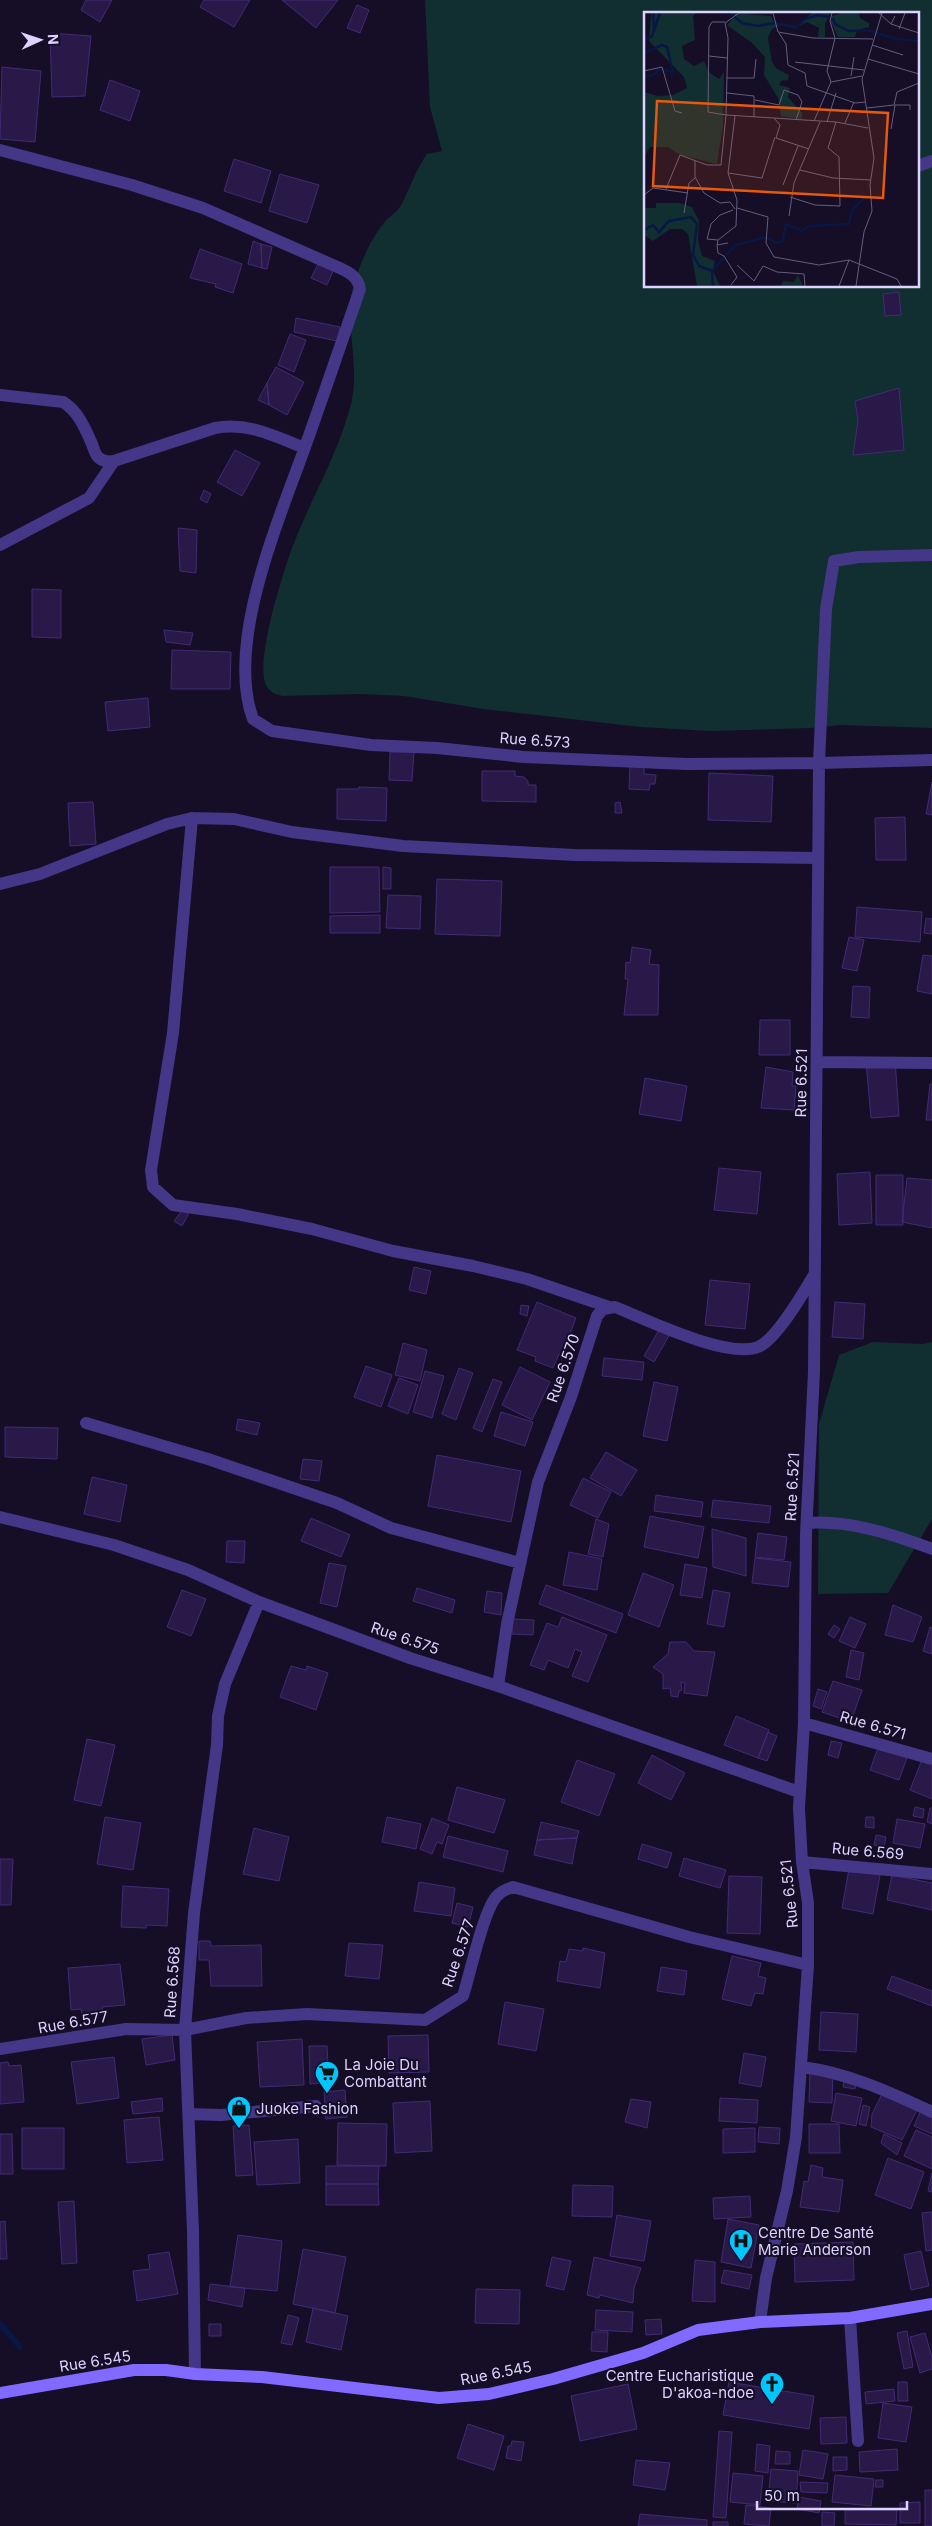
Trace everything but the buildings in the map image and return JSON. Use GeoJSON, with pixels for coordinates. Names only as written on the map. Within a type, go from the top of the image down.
{"type":"FeatureCollection","features":[{"type":"Feature","properties":{"kind":"street"},"geometry":{"type":"LineString","coordinates":[[0,150],[132,185],[203,208],[267,235],[355,278],[360,289],[304,448],[256,430],[230,425],[214,428],[114,461],[100,459],[71,407],[63,402],[0,395]]}},
{"type":"Feature","properties":{"kind":"street"},"geometry":{"type":"LineString","coordinates":[[920,165],[932,161]]}},
{"type":"Feature","properties":{"kind":"street","name":"Rue 6.573"},"geometry":{"type":"LineString","coordinates":[[304,448],[276,522],[258,582],[247,642],[248,700],[254,719],[272,731],[371,745],[437,748],[524,757],[686,764],[819,762]]}},
{"type":"Feature","properties":{"kind":"street"},"geometry":{"type":"LineString","coordinates":[[0,545],[89,498],[114,461]]}},
{"type":"Feature","properties":{"kind":"street","name":"Rue 6.521"},"geometry":{"type":"LineString","coordinates":[[760,2322],[766,2278],[792,2163],[802,2067],[808,1965],[808,1904],[802,1862],[800,1792],[804,1722],[807,1522],[814,1372],[818,1062],[817,858],[826,609],[834,560],[859,557],[932,555]]}},
{"type":"Feature","properties":{"kind":"street"},"geometry":{"type":"LineString","coordinates":[[819,762],[932,760]]}},
{"type":"Feature","properties":{"kind":"street"},"geometry":{"type":"LineString","coordinates":[[0,884],[40,874],[167,824],[192,818],[234,819],[292,832],[402,846],[575,855],[817,858]]}},
{"type":"Feature","properties":{"kind":"street"},"geometry":{"type":"LineString","coordinates":[[192,818],[173,1033],[151,1170],[153,1187],[168,1201],[180,1207],[238,1214],[294,1225],[393,1251],[473,1266],[527,1279],[609,1307],[615,1307],[723,1348],[743,1350],[760,1347],[774,1334],[814,1275]]}},
{"type":"Feature","properties":{"kind":"street"},"geometry":{"type":"LineString","coordinates":[[818,1062],[932,1063]]}},
{"type":"Feature","properties":{"kind":"street","name":"Rue 6.570"},"geometry":{"type":"LineString","coordinates":[[498,1686],[507,1624],[538,1482],[572,1397],[598,1316],[603,1309],[609,1307]]}},
{"type":"Feature","properties":{"kind":"street"},"geometry":{"type":"LineString","coordinates":[[86,1423],[208,1459],[338,1503],[391,1528],[520,1563]]}},
{"type":"Feature","properties":{"kind":"street","name":"Rue 6.575"},"geometry":{"type":"LineString","coordinates":[[0,1517],[114,1545],[188,1570],[259,1602],[410,1658],[498,1686],[800,1792]]}},
{"type":"Feature","properties":{"kind":"street"},"geometry":{"type":"LineString","coordinates":[[807,1522],[829,1521],[854,1525],[932,1549]]}},
{"type":"Feature","properties":{"kind":"street","name":"Rue 6.568"},"geometry":{"type":"LineString","coordinates":[[195,2374],[189,2114],[185,2030],[194,1913],[211,1796],[218,1716],[225,1684],[259,1602]]}},
{"type":"Feature","properties":{"kind":"street","name":"Rue 6.571"},"geometry":{"type":"LineString","coordinates":[[804,1722],[932,1760]]}},
{"type":"Feature","properties":{"kind":"street","name":"Rue 6.569"},"geometry":{"type":"LineString","coordinates":[[802,1862],[932,1874]]}},
{"type":"Feature","properties":{"kind":"street","name":"Rue 6.577"},"geometry":{"type":"LineString","coordinates":[[0,2049],[126,2029],[185,2030],[246,2018],[307,2014],[426,2020],[464,1996],[481,1934],[495,1898],[502,1891],[513,1887],[689,1937],[808,1965]]}},
{"type":"Feature","properties":{"kind":"street"},"geometry":{"type":"LineString","coordinates":[[802,2067],[825,2070],[856,2079],[932,2112]]}},
{"type":"Feature","properties":{"kind":"street"},"geometry":{"type":"LineString","coordinates":[[189,2114],[221,2115],[316,2106]]}},
{"type":"Feature","properties":{"kind":"street","name":"Rue 6.545"},"geometry":{"type":"LineString","coordinates":[[0,2394],[134,2370],[166,2370],[195,2374],[262,2377],[439,2398],[468,2397],[583,2371],[642,2353],[698,2330],[760,2322],[850,2318],[932,2304]]}},
{"type":"Feature","properties":{"kind":"street"},"geometry":{"type":"LineString","coordinates":[[850,2318],[858,2441]]}},
{"type":"Feature","properties":{"kind":"green space"},"geometry":{"type":"Polygon","coordinates":[[[425,0],[932,0],[932,728],[841,725],[810,728],[711,731],[640,727],[483,709],[404,696],[358,694],[283,696],[274,693],[267,687],[264,676],[266,640],[276,597],[292,548],[339,441],[351,404],[354,389],[354,373],[350,310],[355,280],[363,258],[379,229],[400,207],[427,154],[442,151],[430,107],[425,0]]]}},
{"type":"Feature","properties":{"kind":"green space"},"geometry":{"type":"Polygon","coordinates":[[[873,1342],[923,1344],[932,1342],[932,1519],[888,1593],[818,1594],[819,1424],[839,1355],[873,1342]]]}},
{"type":"Feature","properties":{"kind":"waterway"},"geometry":{"type":"LineString","coordinates":[[0,2324],[20,2347]]}},
{"type":"Feature","properties":{"kind":"place","name":"La Joie Du Combattant"},"geometry":{"type":"Point","coordinates":[327,2094]}},
{"type":"Feature","properties":{"kind":"place","name":"Juoke Fashion"},"geometry":{"type":"Point","coordinates":[239,2129]}},
{"type":"Feature","properties":{"kind":"place","name":"Centre De Santé Marie Anderson"},"geometry":{"type":"Point","coordinates":[741,2262]}},
{"type":"Feature","properties":{"kind":"place","name":"Centre Eucharistique D'akoa-ndoe"},"geometry":{"type":"Point","coordinates":[772,2405]}}]}
